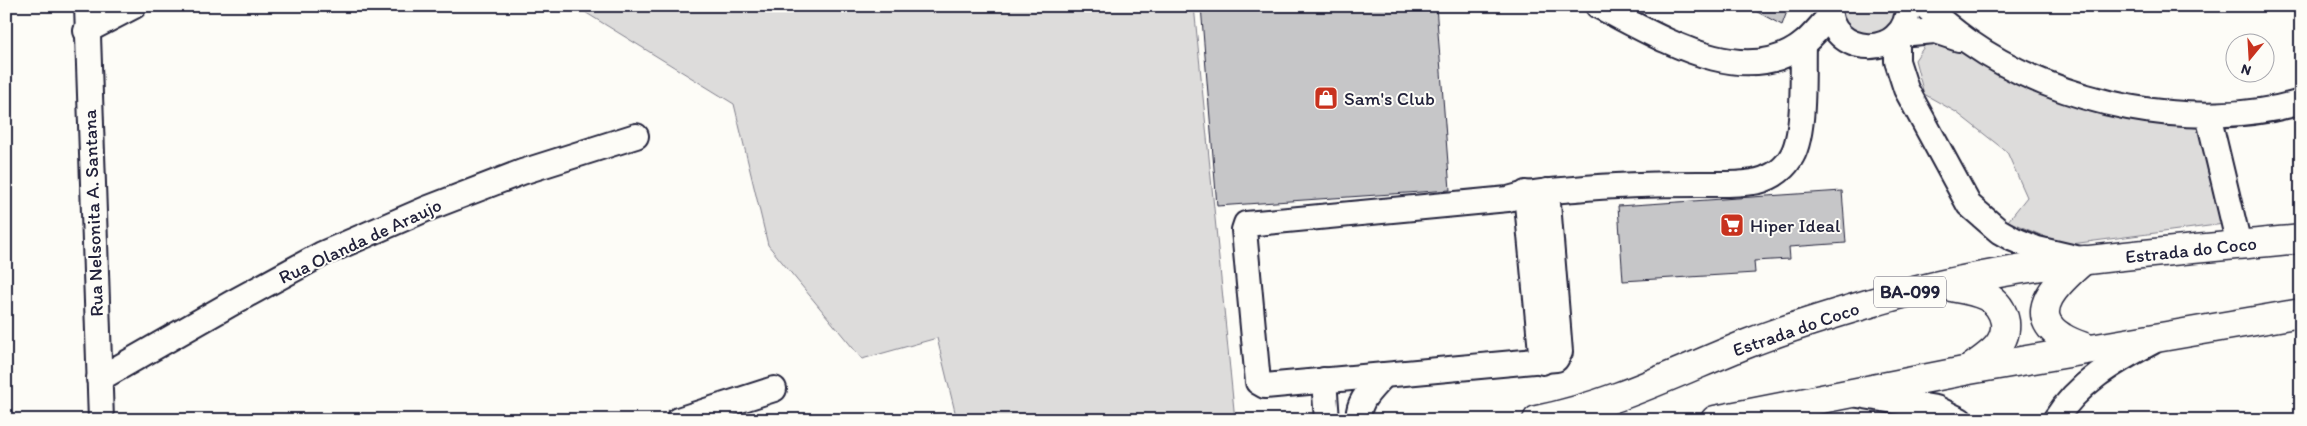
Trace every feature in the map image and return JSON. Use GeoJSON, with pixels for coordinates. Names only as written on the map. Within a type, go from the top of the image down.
{"type":"FeatureCollection","features":[{"type":"Feature","properties":{"kind":"highway","name":"Estrada do Coco"},"geometry":{"type":"LineString","coordinates":[[1537,420],[1598,405],[1751,342],[1815,320],[1938,285],[2084,260],[2301,239]]}},
{"type":"Feature","properties":{"kind":"highway"},"geometry":{"type":"LineString","coordinates":[[2084,260],[2056,284],[2047,300],[2046,320],[2062,338],[2087,348]]}},
{"type":"Feature","properties":{"kind":"highway"},"geometry":{"type":"LineString","coordinates":[[1938,285],[1987,295],[1997,304],[2003,314],[2005,326],[2000,342],[1990,354],[1969,370]]}},
{"type":"Feature","properties":{"kind":"highway"},"geometry":{"type":"LineString","coordinates":[[1715,420],[2087,348],[2301,313]]}},
{"type":"Feature","properties":{"kind":"street","name":"Rua Nelsonita A. Santana"},"geometry":{"type":"LineString","coordinates":[[87,6],[86,31],[101,420]]}},
{"type":"Feature","properties":{"kind":"street"},"geometry":{"type":"LineString","coordinates":[[86,31],[134,6]]}},
{"type":"Feature","properties":{"kind":"street"},"geometry":{"type":"LineString","coordinates":[[1598,6],[1684,47],[1723,61],[1767,60],[1786,54],[1804,43],[1829,9]]}},
{"type":"Feature","properties":{"kind":"street"},"geometry":{"type":"LineString","coordinates":[[1908,6],[1905,24],[1898,34],[1897,61],[1906,90],[1957,187],[1969,205],[1988,223],[2013,239],[2037,249],[2084,260]]}},
{"type":"Feature","properties":{"kind":"street"},"geometry":{"type":"LineString","coordinates":[[1925,6],[1970,43],[1992,56],[2036,78],[2102,101],[2177,114],[2208,115],[2260,111],[2301,102]]}},
{"type":"Feature","properties":{"kind":"street"},"geometry":{"type":"LineString","coordinates":[[1829,9],[1836,30],[1854,44]]}},
{"type":"Feature","properties":{"kind":"street"},"geometry":{"type":"LineString","coordinates":[[1804,43],[1877,46],[1898,34],[1935,31],[1970,43]]}},
{"type":"Feature","properties":{"kind":"street"},"geometry":{"type":"LineString","coordinates":[[1536,192],[1547,318],[1559,356],[1556,359],[1542,362],[1266,386],[1258,382],[1244,230],[1246,224],[1508,199],[1536,192],[1625,185],[1754,182],[1769,177],[1781,170],[1791,158],[1797,146],[1800,131],[1804,43]]}},
{"type":"Feature","properties":{"kind":"street"},"geometry":{"type":"LineString","coordinates":[[2208,115],[2239,245]]}},
{"type":"Feature","properties":{"kind":"street","name":"Rua Olanda de Araujo"},"geometry":{"type":"LineString","coordinates":[[99,379],[322,254],[426,209],[522,172],[636,136]]}},
{"type":"Feature","properties":{"kind":"street"},"geometry":{"type":"LineString","coordinates":[[2055,420],[2072,397],[2090,380],[2116,361],[2162,336]]}},
{"type":"Feature","properties":{"kind":"street"},"geometry":{"type":"LineString","coordinates":[[1359,420],[1358,412],[1360,405],[1384,375]]}},
{"type":"Feature","properties":{"kind":"street"},"geometry":{"type":"LineString","coordinates":[[1324,380],[1327,420]]}},
{"type":"Feature","properties":{"kind":"street"},"geometry":{"type":"LineString","coordinates":[[678,420],[774,389]]}},
{"type":"Feature","properties":{"kind":"street"},"geometry":{"type":"LineString","coordinates":[[1851,394],[1936,408],[1960,420]]}},
{"type":"Feature","properties":{"kind":"shaded area"},"geometry":{"type":"Polygon","coordinates":[[[575,6],[1194,6],[1235,420],[957,420],[937,338],[862,359],[768,245],[734,104],[575,6]]]}},
{"type":"Feature","properties":{"kind":"shaded area"},"geometry":{"type":"Polygon","coordinates":[[[1841,6],[1898,6],[1895,23],[1876,37],[1852,32],[1842,19],[1841,6]]]}},
{"type":"Feature","properties":{"kind":"shaded area"},"geometry":{"type":"Polygon","coordinates":[[[1928,41],[1949,45],[2027,90],[2123,118],[2203,129],[2224,224],[2064,245],[2008,221],[2027,197],[2007,152],[1956,112],[1924,94],[1915,60],[1928,41]]]}},
{"type":"Feature","properties":{"kind":"building","name":"Sam's Club"},"geometry":{"type":"Polygon","coordinates":[[[1201,6],[1436,6],[1450,190],[1217,206],[1201,6]]]}},
{"type":"Feature","properties":{"kind":"building"},"geometry":{"type":"Polygon","coordinates":[[[1746,6],[1789,6],[1782,25],[1746,6]]]}},
{"type":"Feature","properties":{"kind":"building","name":"Hiper Ideal"},"geometry":{"type":"Polygon","coordinates":[[[1842,191],[1846,243],[1789,247],[1790,259],[1754,261],[1755,273],[1623,281],[1618,206],[1842,191]]]}},
{"type":"Feature","properties":{"kind":"place","name":"Sam's Club"},"geometry":{"type":"Point","coordinates":[1326,98]}},
{"type":"Feature","properties":{"kind":"place","name":"Hiper Ideal"},"geometry":{"type":"Point","coordinates":[1732,225]}}]}
